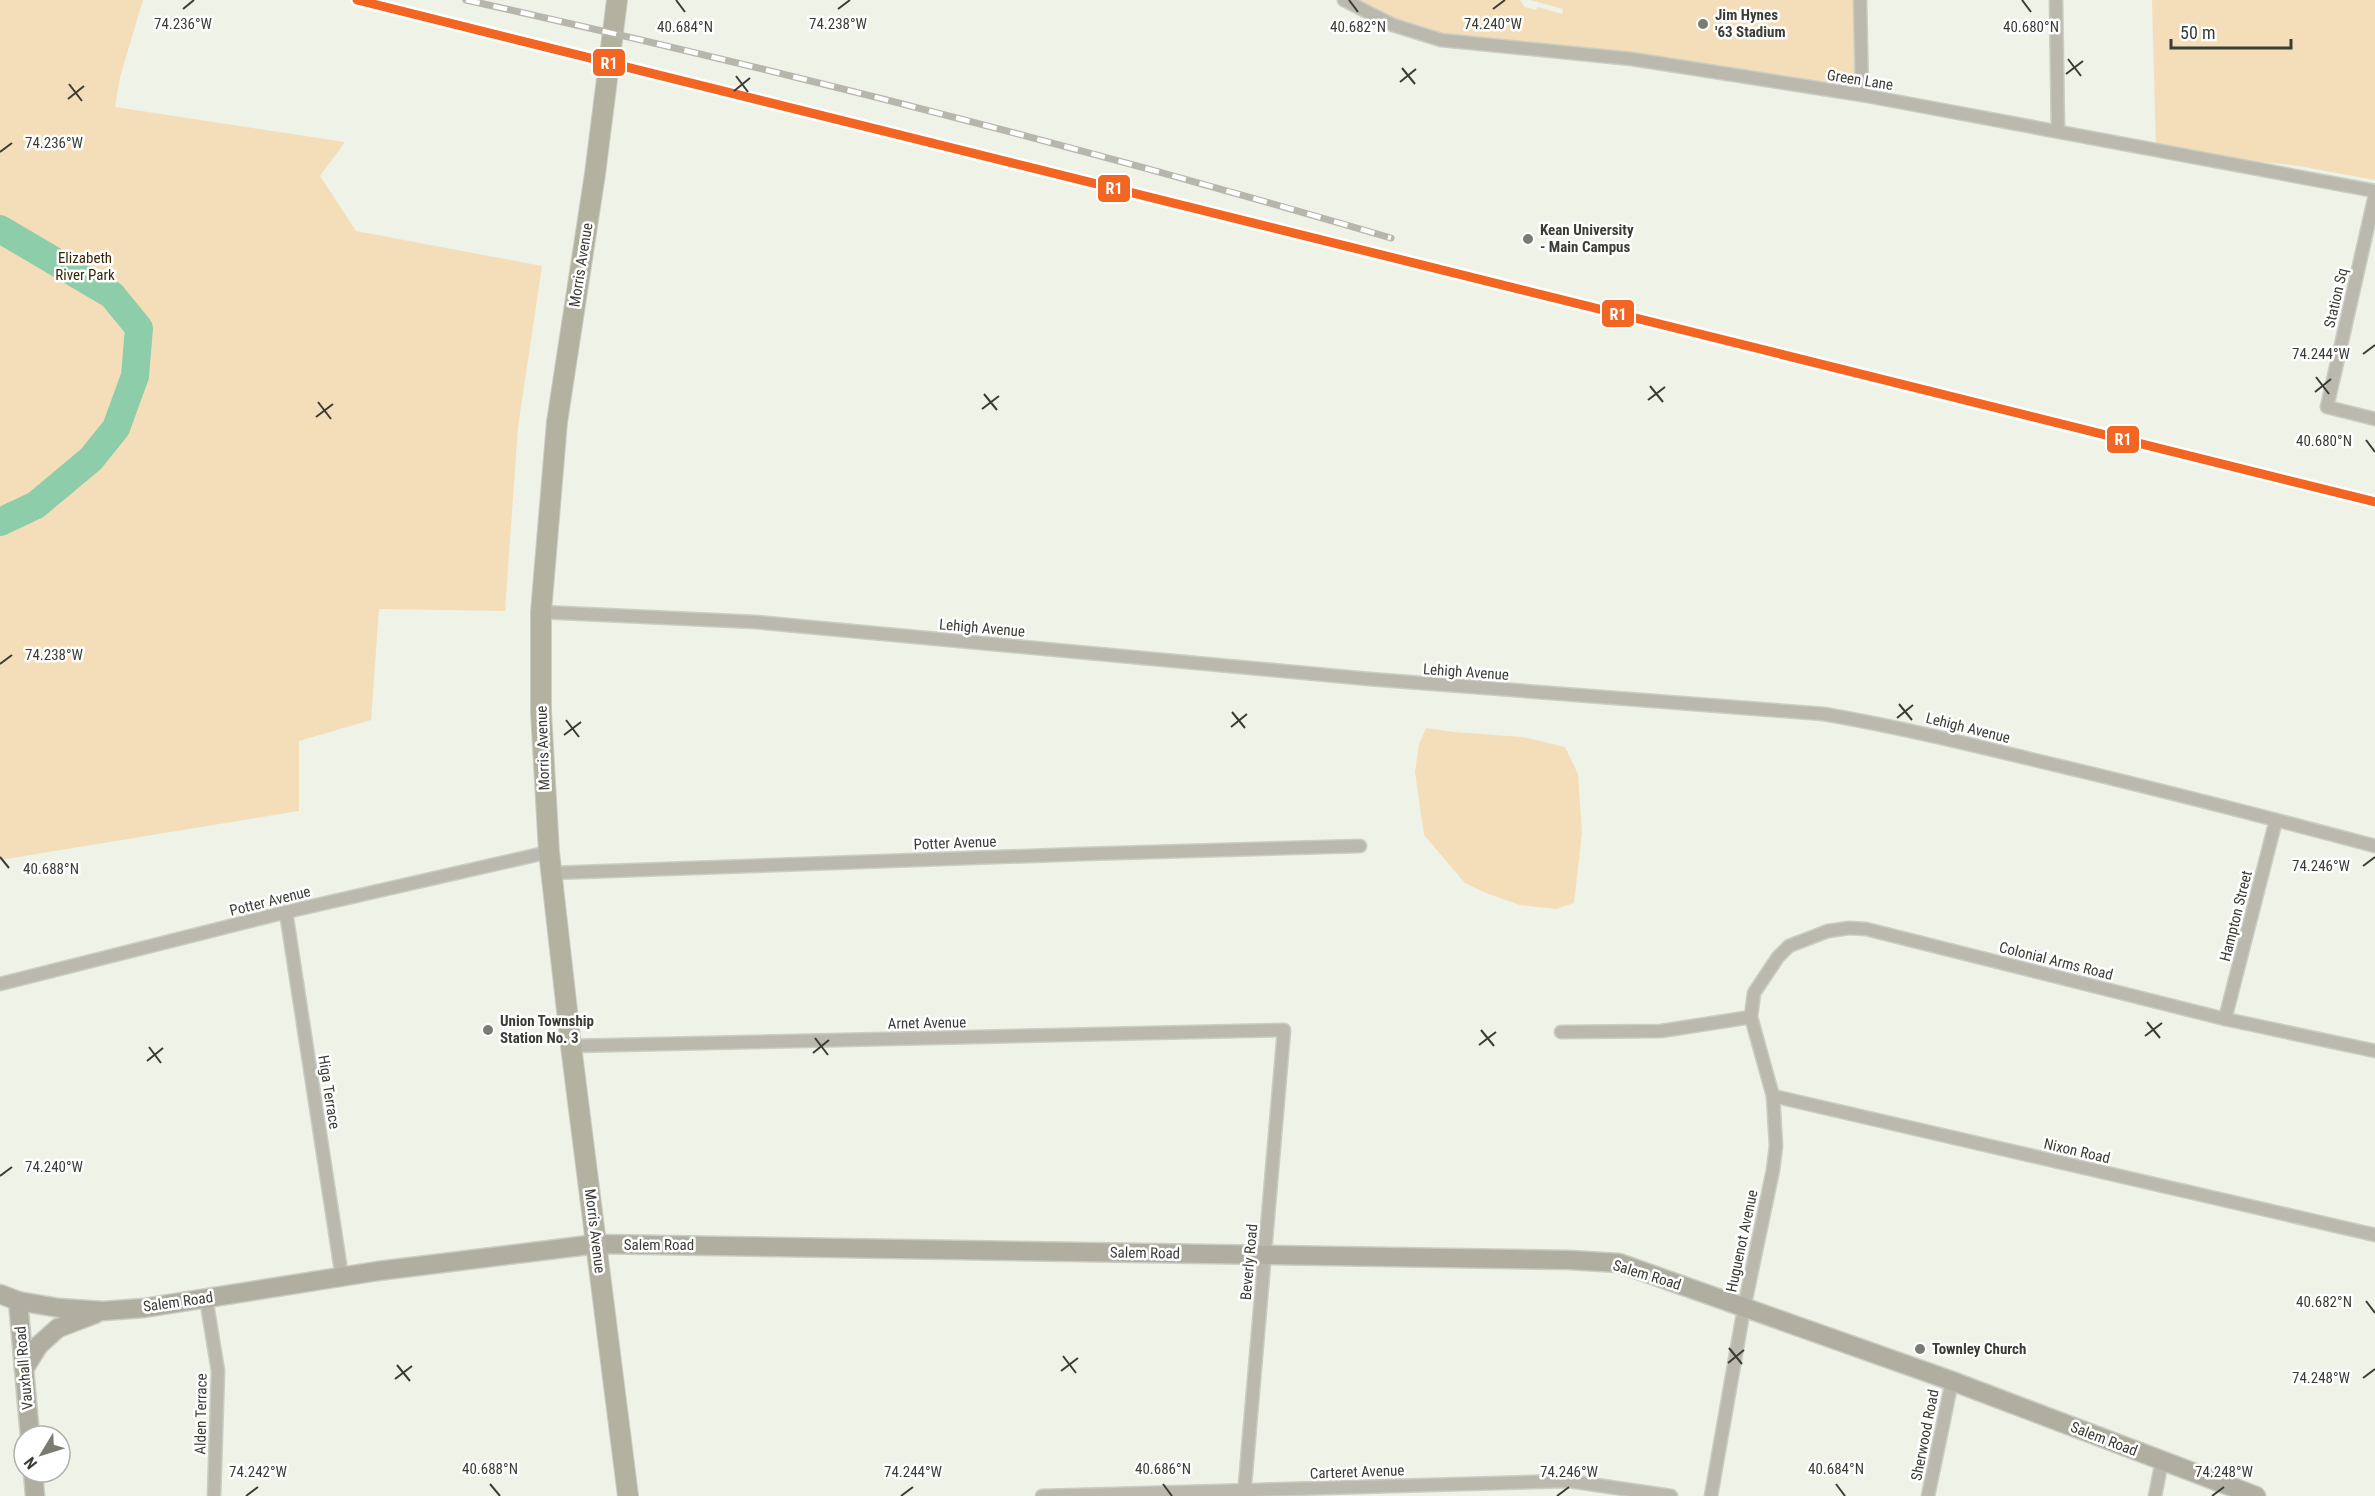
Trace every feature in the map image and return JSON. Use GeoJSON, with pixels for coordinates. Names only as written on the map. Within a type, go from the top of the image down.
{"type":"FeatureCollection","features":[{"type":"Feature","properties":{"kind":"main road","name":"Morris Avenue"},"geometry":{"type":"LineString","coordinates":[[617,0],[595,174],[557,422],[541,612],[541,712],[549,852],[628,1496]]}},
{"type":"Feature","properties":{"kind":"street","name":"Green Lane"},"geometry":{"type":"LineString","coordinates":[[1344,0],[1374,16],[1441,40],[1632,59],[1862,95],[2375,193]]}},
{"type":"Feature","properties":{"kind":"street"},"geometry":{"type":"LineString","coordinates":[[1860,0],[1862,95]]}},
{"type":"Feature","properties":{"kind":"street"},"geometry":{"type":"LineString","coordinates":[[2056,0],[2058,131]]}},
{"type":"Feature","properties":{"kind":"street","name":"Station Sq"},"geometry":{"type":"LineString","coordinates":[[2375,193],[2369,253],[2327,407],[2375,419]]}},
{"type":"Feature","properties":{"kind":"street","name":"Lehigh Avenue"},"geometry":{"type":"LineString","coordinates":[[541,612],[754,622],[1384,680],[1824,714],[1894,726],[2375,846]]}},
{"type":"Feature","properties":{"kind":"street","name":"Hampton Street"},"geometry":{"type":"LineString","coordinates":[[2225,1019],[2276,820]]}},
{"type":"Feature","properties":{"kind":"street","name":"Potter Avenue"},"geometry":{"type":"LineString","coordinates":[[552,873],[1360,846]]}},
{"type":"Feature","properties":{"kind":"street","name":"Potter Avenue"},"geometry":{"type":"LineString","coordinates":[[0,984],[286,912],[549,852]]}},
{"type":"Feature","properties":{"kind":"street","name":"Higa Terrace"},"geometry":{"type":"LineString","coordinates":[[286,912],[342,1277]]}},
{"type":"Feature","properties":{"kind":"street","name":"Colonial Arms Road"},"geometry":{"type":"LineString","coordinates":[[1754,993],[1778,957],[1789,946],[1828,931],[1849,928],[1866,929],[2225,1019],[2375,1051]]}},
{"type":"Feature","properties":{"kind":"street","name":"Huguenot Avenue"},"geometry":{"type":"LineString","coordinates":[[1711,1496],[1744,1308],[1776,1146],[1773,1096],[1751,1017],[1754,993]]}},
{"type":"Feature","properties":{"kind":"street"},"geometry":{"type":"LineString","coordinates":[[1561,1032],[1661,1031],[1751,1017]]}},
{"type":"Feature","properties":{"kind":"street","name":"Arnet Avenue"},"geometry":{"type":"LineString","coordinates":[[571,1046],[1284,1030]]}},
{"type":"Feature","properties":{"kind":"street","name":"Beverly Road"},"geometry":{"type":"LineString","coordinates":[[1244,1493],[1284,1030]]}},
{"type":"Feature","properties":{"kind":"street","name":"Nixon Road"},"geometry":{"type":"LineString","coordinates":[[1773,1096],[2375,1235]]}},
{"type":"Feature","properties":{"kind":"street","name":"Salem Road"},"geometry":{"type":"LineString","coordinates":[[0,1294],[18,1301],[59,1308],[103,1311],[144,1308],[378,1271],[597,1244],[1570,1260],[1619,1263],[1952,1381],[2256,1496]]}},
{"type":"Feature","properties":{"kind":"street","name":"Alden Terrace"},"geometry":{"type":"LineString","coordinates":[[206,1298],[218,1371],[214,1496]]}},
{"type":"Feature","properties":{"kind":"street","name":"Vauxhall Road"},"geometry":{"type":"LineString","coordinates":[[18,1301],[29,1424]]}},
{"type":"Feature","properties":{"kind":"street"},"geometry":{"type":"LineString","coordinates":[[24,1369],[39,1345],[58,1328],[103,1311]]}},
{"type":"Feature","properties":{"kind":"street","name":"Sherwood Road"},"geometry":{"type":"LineString","coordinates":[[1928,1496],[1952,1381]]}},
{"type":"Feature","properties":{"kind":"street"},"geometry":{"type":"LineString","coordinates":[[2155,1496],[2162,1461]]}},
{"type":"Feature","properties":{"kind":"street","name":"Carteret Avenue"},"geometry":{"type":"LineString","coordinates":[[1042,1496],[1244,1493],[1569,1481],[1671,1496]]}},
{"type":"Feature","properties":{"kind":"green space","name":"Elizabeth River Park"},"geometry":{"type":"Polygon","coordinates":[[[0,0],[143,0],[120,77],[115,107],[345,142],[320,176],[356,231],[542,266],[518,427],[505,611],[379,609],[371,720],[299,741],[299,811],[0,860],[0,0]]]}},
{"type":"Feature","properties":{"kind":"green space"},"geometry":{"type":"Polygon","coordinates":[[[1344,0],[1520,0],[1525,7],[1536,10],[1538,7],[1562,14],[1563,9],[1530,0],[1860,0],[1862,95],[1441,40],[1344,0]]]}},
{"type":"Feature","properties":{"kind":"green space"},"geometry":{"type":"Polygon","coordinates":[[[2152,0],[2375,0],[2375,180],[2299,166],[2156,150],[2152,0]]]}},
{"type":"Feature","properties":{"kind":"green space"},"geometry":{"type":"Polygon","coordinates":[[[1426,728],[1523,737],[1565,747],[1578,774],[1582,833],[1574,903],[1556,909],[1520,905],[1486,893],[1465,883],[1424,835],[1415,772],[1419,744],[1426,728]]]}},
{"type":"Feature","properties":{"kind":"waterway"},"geometry":{"type":"LineString","coordinates":[[0,229],[112,295],[139,328],[135,376],[116,428],[91,459],[36,505],[0,522]]}},
{"type":"Feature","properties":{"kind":"railway"},"geometry":{"type":"LineString","coordinates":[[466,0],[930,111],[1046,141],[1391,238]]}},
{"type":"Feature","properties":{"kind":"railway"},"geometry":{"type":"LineString","coordinates":[[506,37],[1216,213]]}},
{"type":"Feature","properties":{"kind":"transit line","name":"R1"},"geometry":{"type":"LineString","coordinates":[[357,0],[2375,502]]}},
{"type":"Feature","properties":{"kind":"place","name":"Jim Hynes '63 Stadium"},"geometry":{"type":"Point","coordinates":[1703,24]}},
{"type":"Feature","properties":{"kind":"place","name":"Kean University - Main Campus"},"geometry":{"type":"Point","coordinates":[1528,239]}},
{"type":"Feature","properties":{"kind":"place","name":"Union Township Station No. 3"},"geometry":{"type":"Point","coordinates":[488,1030]}},
{"type":"Feature","properties":{"kind":"place","name":"Townley Church"},"geometry":{"type":"Point","coordinates":[1920,1349]}}]}
